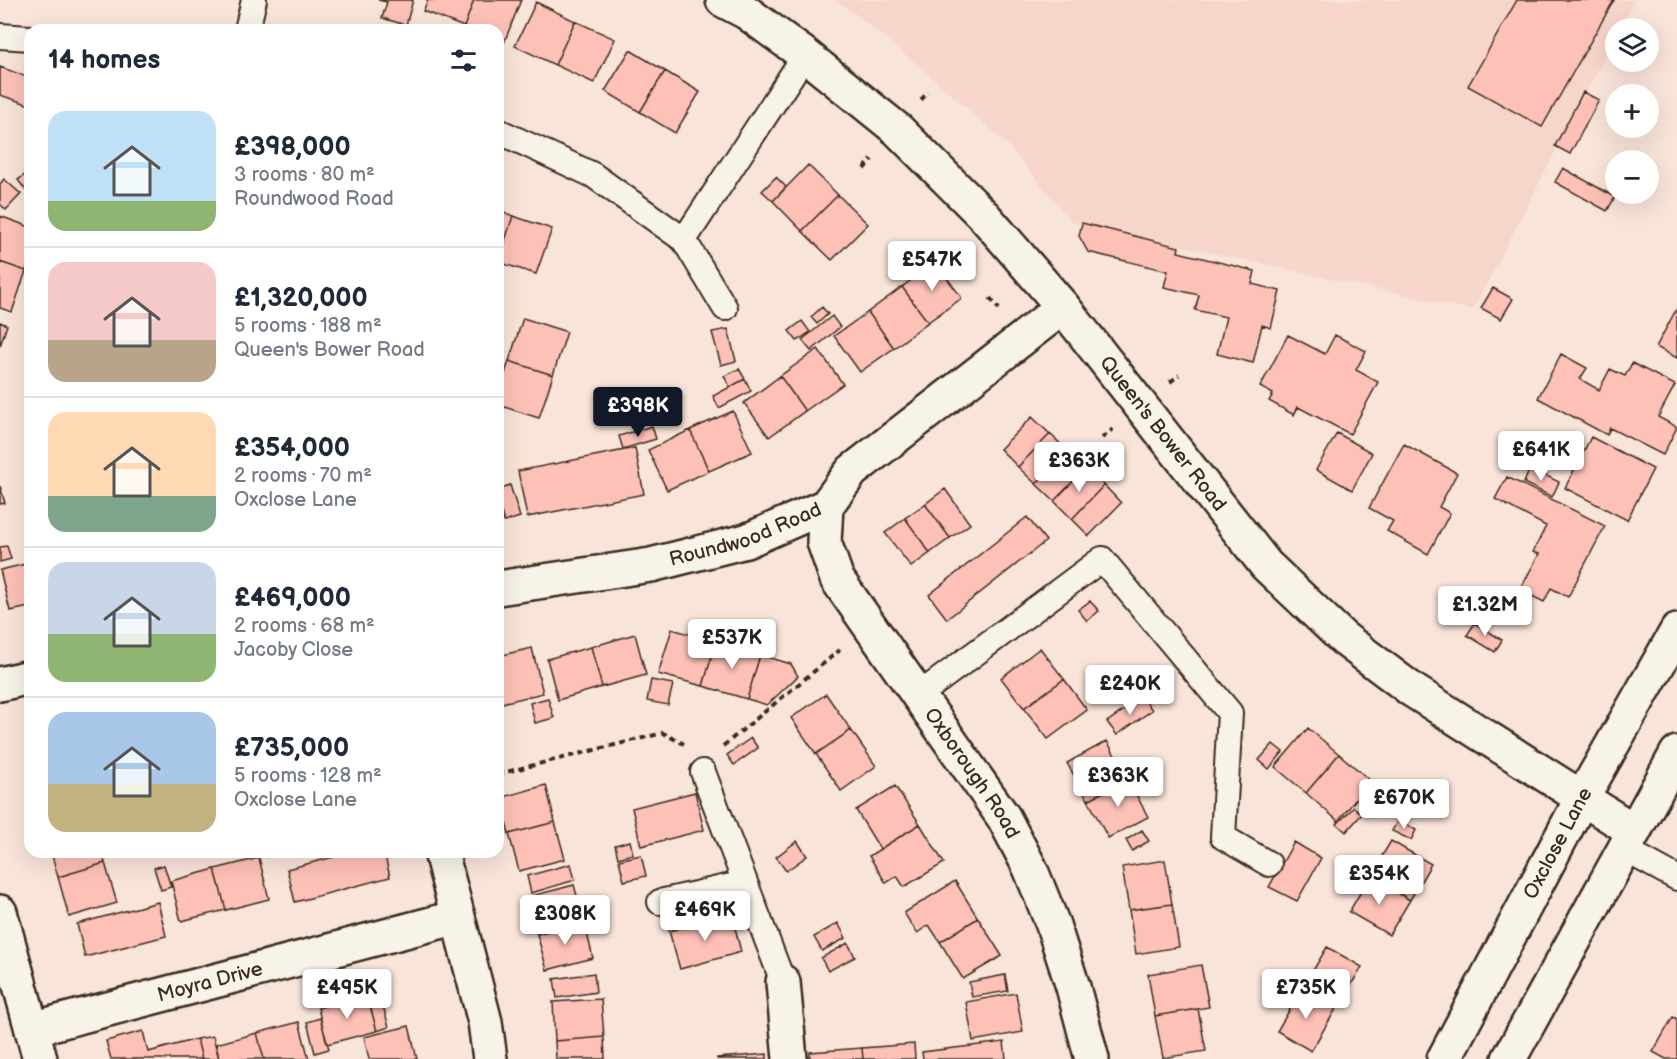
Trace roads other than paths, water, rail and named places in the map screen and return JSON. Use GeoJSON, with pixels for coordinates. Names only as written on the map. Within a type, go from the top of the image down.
{"type":"FeatureCollection","features":[{"type":"Feature","properties":{"kind":"street","name":"Queen's Bower Road"},"geometry":{"type":"LineString","coordinates":[[723,0],[746,12],[805,55],[906,138],[985,217],[1063,307],[1266,565],[1344,638],[1412,690],[1582,798],[1629,840]]}},
{"type":"Feature","properties":{"kind":"street","name":"Roundwood Road"},"geometry":{"type":"LineString","coordinates":[[504,587],[651,565],[746,542],[826,506],[852,471],[1063,307]]}},
{"type":"Feature","properties":{"kind":"street","name":"Oxborough Road"},"geometry":{"type":"LineString","coordinates":[[826,506],[824,542],[837,579],[1004,818],[1030,868],[1053,925],[1073,987],[1092,1059]]}},
{"type":"Feature","properties":{"kind":"street","name":"Oxclose Lane"},"geometry":{"type":"LineString","coordinates":[[1444,1059],[1582,798],[1677,631]]}},
{"type":"Feature","properties":{"kind":"street"},"geometry":{"type":"LineString","coordinates":[[0,684],[24,678]]}},
{"type":"Feature","properties":{"kind":"street"},"geometry":{"type":"LineString","coordinates":[[1509,1059],[1677,753]]}},
{"type":"Feature","properties":{"kind":"street"},"geometry":{"type":"LineString","coordinates":[[443,858],[485,1022],[490,1059]]}},
{"type":"Feature","properties":{"kind":"street"},"geometry":{"type":"LineString","coordinates":[[0,912],[36,1044]]}},
{"type":"Feature","properties":{"kind":"street","name":"Moyra Drive"},"geometry":{"type":"LineString","coordinates":[[36,1044],[458,917]]}},
{"type":"Feature","properties":{"kind":"street"},"geometry":{"type":"LineString","coordinates":[[783,981],[790,1059]]}},
{"type":"Feature","properties":{"kind":"lane"},"geometry":{"type":"LineString","coordinates":[[248,24],[254,0]]}},
{"type":"Feature","properties":{"kind":"lane"},"geometry":{"type":"LineString","coordinates":[[0,36],[24,38]]}},
{"type":"Feature","properties":{"kind":"lane"},"geometry":{"type":"LineString","coordinates":[[684,240],[805,55]]}},
{"type":"Feature","properties":{"kind":"lane"},"geometry":{"type":"LineString","coordinates":[[504,134],[592,175],[684,240],[725,308]]}},
{"type":"Feature","properties":{"kind":"lane"},"geometry":{"type":"LineString","coordinates":[[919,695],[1102,559],[1230,713],[1223,837],[1269,864]]}},
{"type":"Feature","properties":{"kind":"lane"},"geometry":{"type":"LineString","coordinates":[[702,772],[783,981]]}},
{"type":"Feature","properties":{"kind":"lane"},"geometry":{"type":"LineString","coordinates":[[1629,840],[1677,878]]}},
{"type":"Feature","properties":{"kind":"lane"},"geometry":{"type":"LineString","coordinates":[[660,902],[745,883]]}}]}
